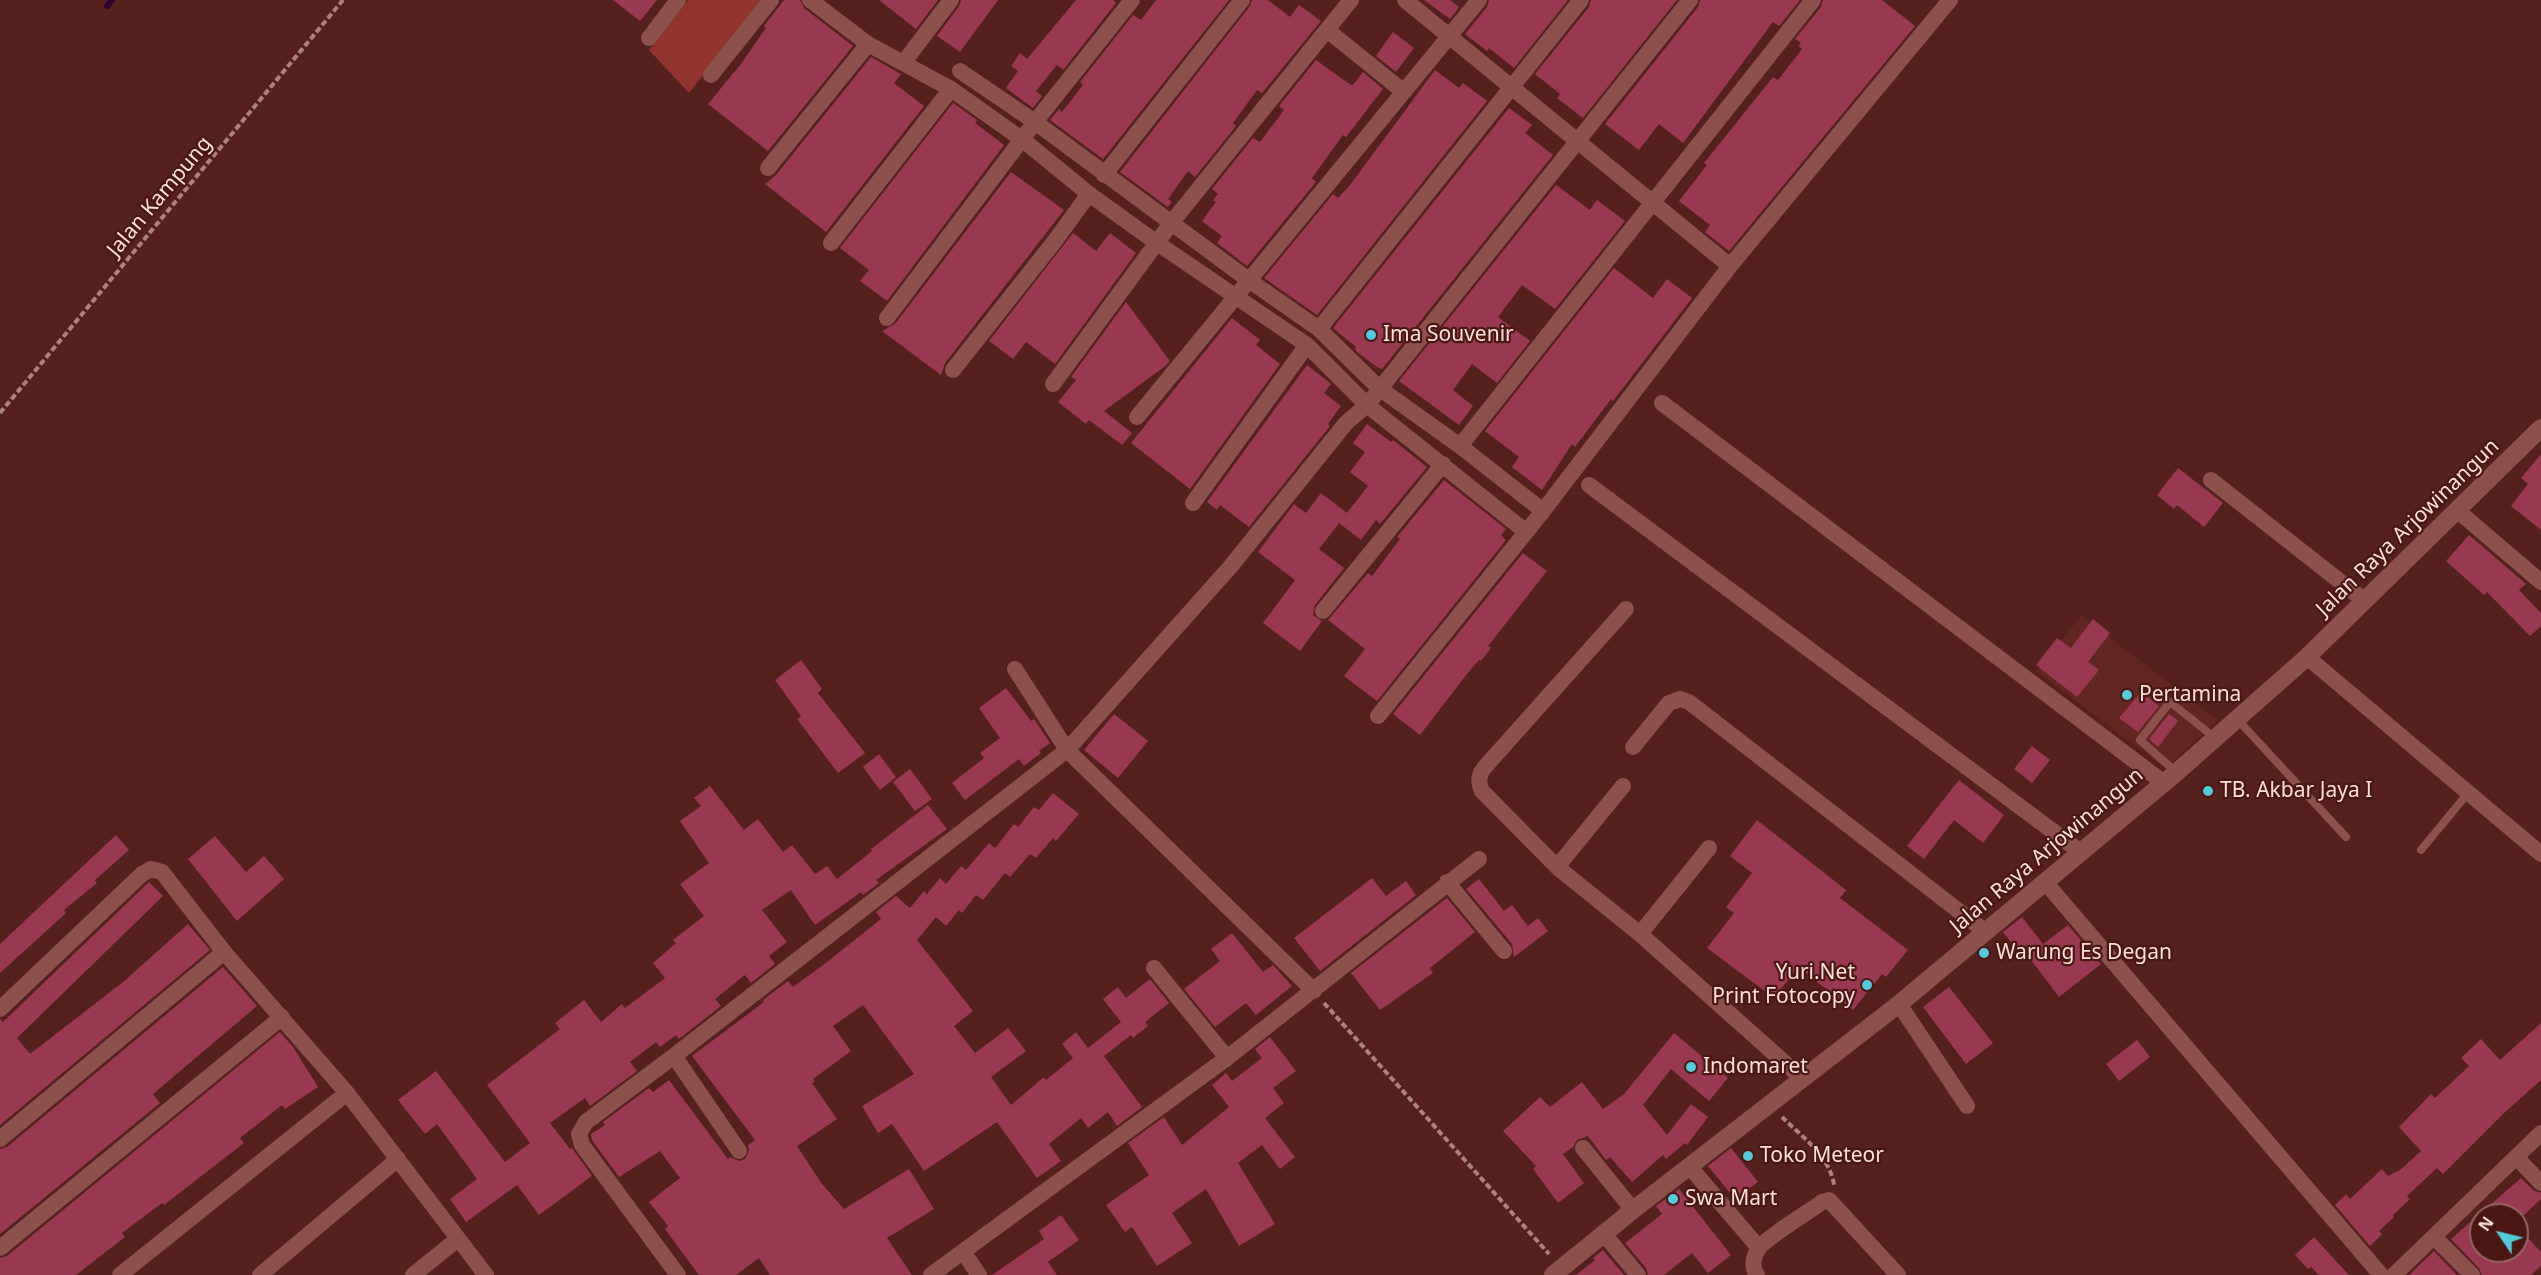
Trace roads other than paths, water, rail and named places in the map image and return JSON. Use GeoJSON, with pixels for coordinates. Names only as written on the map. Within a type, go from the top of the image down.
{"type":"FeatureCollection","features":[{"type":"Feature","properties":{"kind":"main road","name":"Jalan Raya Arjowinangun"},"geometry":{"type":"LineString","coordinates":[[1557,1272],[1689,1166],[1899,1004],[2170,778],[2307,657],[2541,428]]}},
{"type":"Feature","properties":{"kind":"street"},"geometry":{"type":"LineString","coordinates":[[649,38],[678,0]]}},
{"type":"Feature","properties":{"kind":"street"},"geometry":{"type":"LineString","coordinates":[[711,75],[771,0]]}},
{"type":"Feature","properties":{"kind":"street"},"geometry":{"type":"LineString","coordinates":[[810,0],[868,44],[951,89],[1023,140],[1089,194],[1306,345],[1366,405],[1525,531]]}},
{"type":"Feature","properties":{"kind":"street"},"geometry":{"type":"LineString","coordinates":[[904,62],[951,0]]}},
{"type":"Feature","properties":{"kind":"street"},"geometry":{"type":"LineString","coordinates":[[887,318],[1035,122],[1132,0]]}},
{"type":"Feature","properties":{"kind":"street"},"geometry":{"type":"LineString","coordinates":[[1104,175],[1242,0]]}},
{"type":"Feature","properties":{"kind":"street"},"geometry":{"type":"LineString","coordinates":[[1053,384],[1172,222],[1351,0]]}},
{"type":"Feature","properties":{"kind":"street"},"geometry":{"type":"LineString","coordinates":[[1406,0],[1730,266]]}},
{"type":"Feature","properties":{"kind":"street"},"geometry":{"type":"LineString","coordinates":[[1137,417],[1479,0]]}},
{"type":"Feature","properties":{"kind":"street"},"geometry":{"type":"LineString","coordinates":[[1319,329],[1581,0]]}},
{"type":"Feature","properties":{"kind":"street"},"geometry":{"type":"LineString","coordinates":[[678,1275],[582,1145],[579,1134],[586,1122],[1067,750],[1231,566],[1346,423],[1366,405],[1690,0]]}},
{"type":"Feature","properties":{"kind":"street"},"geometry":{"type":"LineString","coordinates":[[1460,446],[1813,0]]}},
{"type":"Feature","properties":{"kind":"street"},"geometry":{"type":"LineString","coordinates":[[1378,716],[1543,511],[1730,266],[1950,0]]}},
{"type":"Feature","properties":{"kind":"street"},"geometry":{"type":"LineString","coordinates":[[1327,30],[1404,92]]}},
{"type":"Feature","properties":{"kind":"street"},"geometry":{"type":"LineString","coordinates":[[768,168],[868,44]]}},
{"type":"Feature","properties":{"kind":"street"},"geometry":{"type":"LineString","coordinates":[[960,71],[1035,122],[1104,175],[1319,329],[1379,388],[1460,446],[1543,511]]}},
{"type":"Feature","properties":{"kind":"street"},"geometry":{"type":"LineString","coordinates":[[831,243],[951,89]]}},
{"type":"Feature","properties":{"kind":"street"},"geometry":{"type":"LineString","coordinates":[[953,370],[1089,194]]}},
{"type":"Feature","properties":{"kind":"street"},"geometry":{"type":"LineString","coordinates":[[1193,503],[1306,345]]}},
{"type":"Feature","properties":{"kind":"street"},"geometry":{"type":"LineString","coordinates":[[1662,402],[2170,778]]}},
{"type":"Feature","properties":{"kind":"street"},"geometry":{"type":"LineString","coordinates":[[1323,611],[1443,464]]}},
{"type":"Feature","properties":{"kind":"street"},"geometry":{"type":"LineString","coordinates":[[2211,480],[2366,601]]}},
{"type":"Feature","properties":{"kind":"street"},"geometry":{"type":"LineString","coordinates":[[1588,485],[2082,853]]}},
{"type":"Feature","properties":{"kind":"street"},"geometry":{"type":"LineString","coordinates":[[2458,511],[2541,582]]}},
{"type":"Feature","properties":{"kind":"street"},"geometry":{"type":"LineString","coordinates":[[1626,609],[1479,774],[1482,791],[1557,867],[1640,934],[1803,1079]]}},
{"type":"Feature","properties":{"kind":"street"},"geometry":{"type":"LineString","coordinates":[[2307,657],[2541,854]]}},
{"type":"Feature","properties":{"kind":"street"},"geometry":{"type":"LineString","coordinates":[[1015,669],[1067,750],[1314,991]]}},
{"type":"Feature","properties":{"kind":"street"},"geometry":{"type":"LineString","coordinates":[[1632,747],[1670,703],[1680,699],[1689,702],[1986,932]]}},
{"type":"Feature","properties":{"kind":"street"},"geometry":{"type":"LineString","coordinates":[[1557,867],[1623,786]]}},
{"type":"Feature","properties":{"kind":"street"},"geometry":{"type":"LineString","coordinates":[[1640,934],[1709,848]]}},
{"type":"Feature","properties":{"kind":"street"},"geometry":{"type":"LineString","coordinates":[[931,1275],[1227,1058],[1479,859]]}},
{"type":"Feature","properties":{"kind":"street"},"geometry":{"type":"LineString","coordinates":[[0,1009],[142,874],[151,868],[162,872],[224,952],[347,1093],[486,1275]]}},
{"type":"Feature","properties":{"kind":"street"},"geometry":{"type":"LineString","coordinates":[[1447,882],[1504,951]]}},
{"type":"Feature","properties":{"kind":"street"},"geometry":{"type":"LineString","coordinates":[[2045,882],[2381,1275]]}},
{"type":"Feature","properties":{"kind":"street"},"geometry":{"type":"LineString","coordinates":[[0,1139],[224,952]]}},
{"type":"Feature","properties":{"kind":"street"},"geometry":{"type":"LineString","coordinates":[[1154,968],[1227,1058]]}},
{"type":"Feature","properties":{"kind":"street"},"geometry":{"type":"LineString","coordinates":[[1899,1004],[1967,1106]]}},
{"type":"Feature","properties":{"kind":"street"},"geometry":{"type":"LineString","coordinates":[[0,1248],[282,1017]]}},
{"type":"Feature","properties":{"kind":"street"},"geometry":{"type":"LineString","coordinates":[[674,1056],[739,1151]]}},
{"type":"Feature","properties":{"kind":"street"},"geometry":{"type":"LineString","coordinates":[[120,1275],[347,1093]]}},
{"type":"Feature","properties":{"kind":"street"},"geometry":{"type":"LineString","coordinates":[[2394,1275],[2541,1133]]}},
{"type":"Feature","properties":{"kind":"street"},"geometry":{"type":"LineString","coordinates":[[1583,1148],[1633,1210]]}},
{"type":"Feature","properties":{"kind":"street"},"geometry":{"type":"LineString","coordinates":[[2516,1157],[2541,1183]]}},
{"type":"Feature","properties":{"kind":"street"},"geometry":{"type":"LineString","coordinates":[[260,1275],[398,1159]]}},
{"type":"Feature","properties":{"kind":"street"},"geometry":{"type":"LineString","coordinates":[[1689,1166],[1759,1248]]}},
{"type":"Feature","properties":{"kind":"street"},"geometry":{"type":"LineString","coordinates":[[1757,1275],[1754,1272],[1753,1262],[1759,1248],[1822,1202],[1829,1200],[1898,1275]]}},
{"type":"Feature","properties":{"kind":"street"},"geometry":{"type":"LineString","coordinates":[[1604,1234],[1638,1275]]}},
{"type":"Feature","properties":{"kind":"street"},"geometry":{"type":"LineString","coordinates":[[2433,1237],[2472,1275]]}},
{"type":"Feature","properties":{"kind":"street"},"geometry":{"type":"LineString","coordinates":[[413,1275],[458,1239]]}},
{"type":"Feature","properties":{"kind":"street"},"geometry":{"type":"LineString","coordinates":[[963,1253],[979,1275]]}},
{"type":"Feature","properties":{"kind":"lane"},"geometry":{"type":"LineString","coordinates":[[2170,778],[2140,740],[2170,702],[2215,739]]}},
{"type":"Feature","properties":{"kind":"lane"},"geometry":{"type":"LineString","coordinates":[[2237,719],[2346,837]]}},
{"type":"Feature","properties":{"kind":"lane"},"geometry":{"type":"LineString","coordinates":[[2421,850],[2468,793]]}},
{"type":"Feature","properties":{"kind":"waterway"},"geometry":{"type":"LineString","coordinates":[[107,6],[112,0]]}},
{"type":"Feature","properties":{"kind":"place","name":"Ima Souvenir"},"geometry":{"type":"Point","coordinates":[1371,335]}},
{"type":"Feature","properties":{"kind":"place","name":"Pertamina"},"geometry":{"type":"Point","coordinates":[2127,695]}},
{"type":"Feature","properties":{"kind":"place","name":"TB. Akbar Jaya I"},"geometry":{"type":"Point","coordinates":[2208,791]}},
{"type":"Feature","properties":{"kind":"place","name":"Warung Es Degan"},"geometry":{"type":"Point","coordinates":[1984,953]}},
{"type":"Feature","properties":{"kind":"place","name":"Yuri.Net Print Fotocopy"},"geometry":{"type":"Point","coordinates":[1867,985]}},
{"type":"Feature","properties":{"kind":"place","name":"Indomaret"},"geometry":{"type":"Point","coordinates":[1691,1067]}},
{"type":"Feature","properties":{"kind":"place","name":"Toko Meteor"},"geometry":{"type":"Point","coordinates":[1748,1156]}},
{"type":"Feature","properties":{"kind":"place","name":"Swa Mart"},"geometry":{"type":"Point","coordinates":[1673,1199]}}]}
